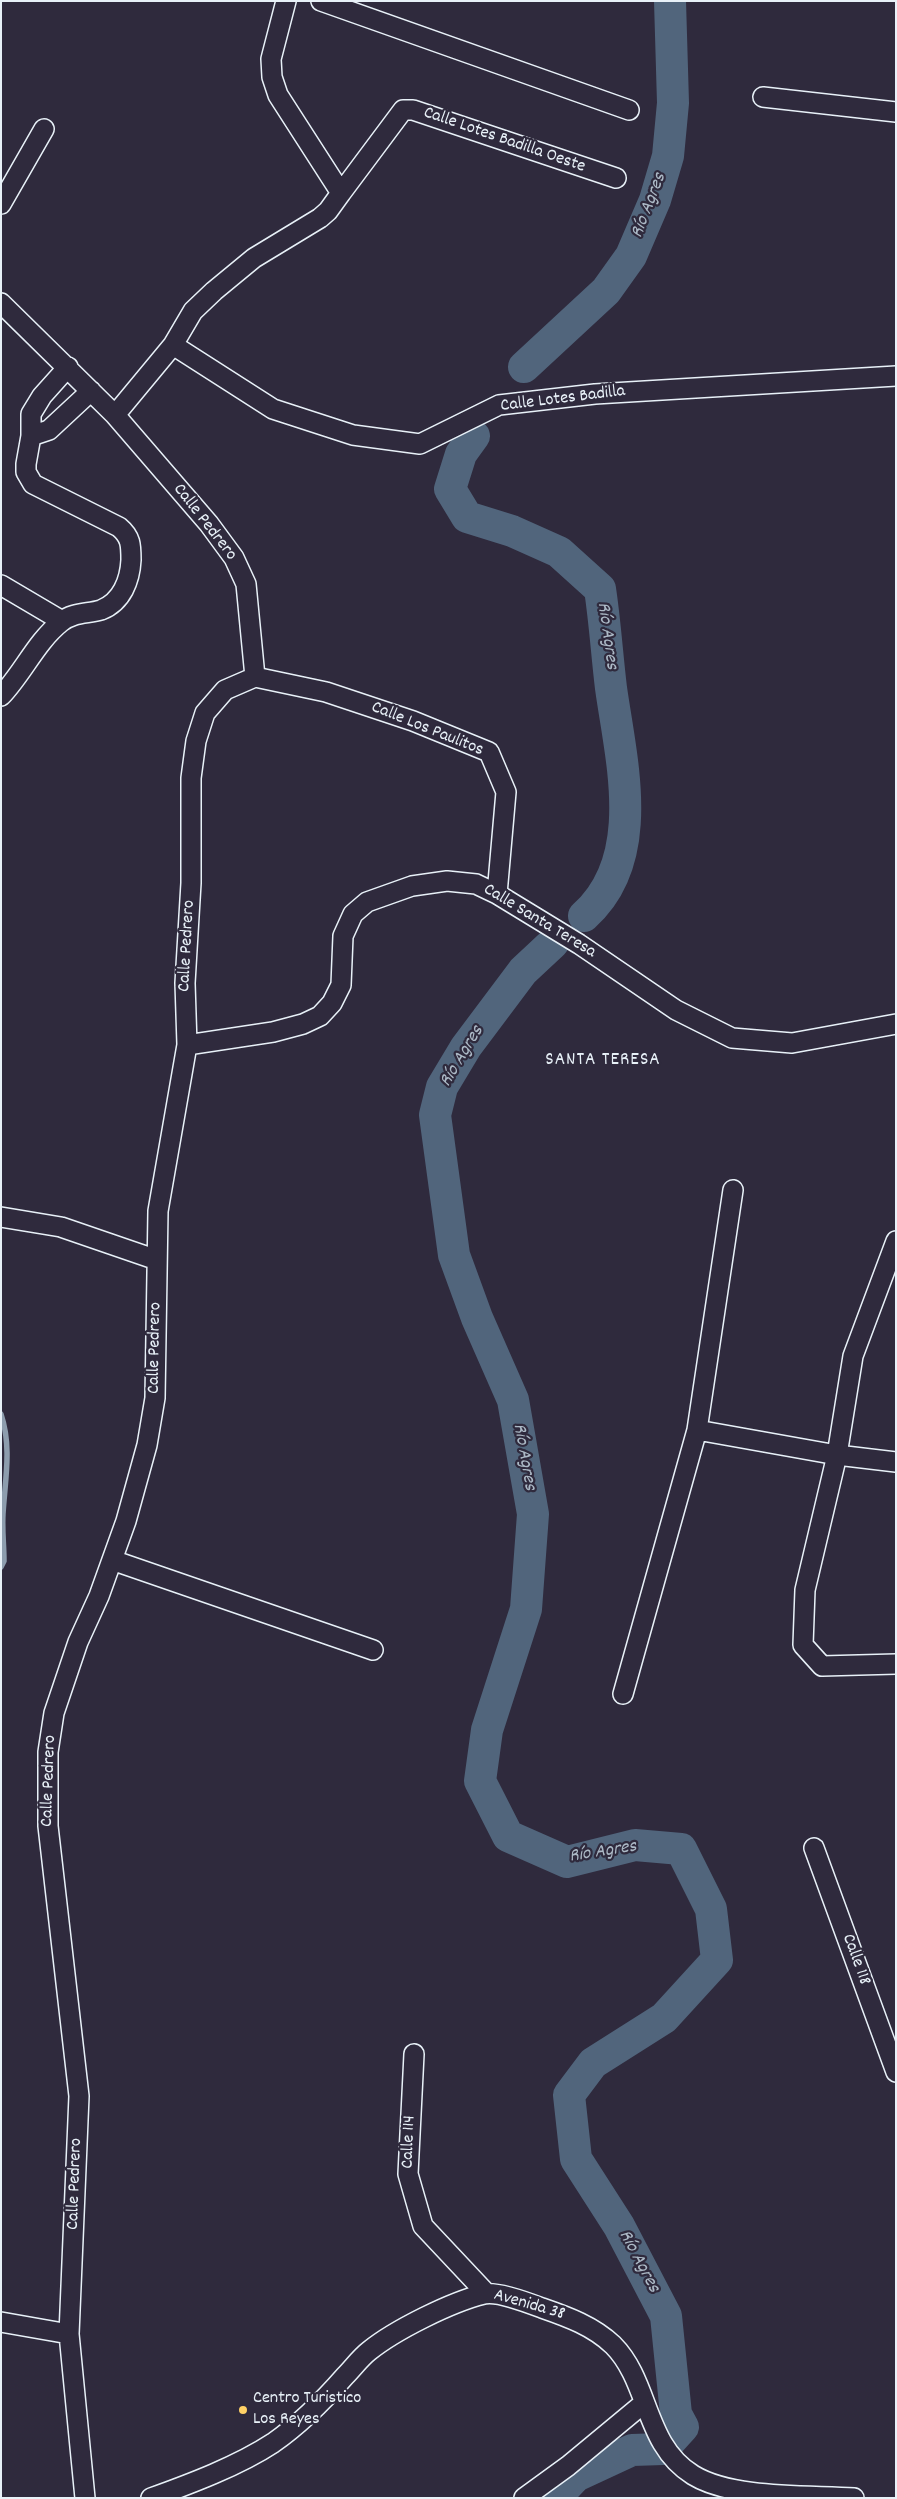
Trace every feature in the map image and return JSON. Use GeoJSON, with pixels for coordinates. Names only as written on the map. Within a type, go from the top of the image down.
{"type":"FeatureCollection","features":[{"type":"Feature","properties":{"kind":"street"},"geometry":{"type":"LineString","coordinates":[[115,415],[174,345],[193,311],[254,258],[320,218],[328,211],[341,193],[278,95],[272,77],[272,58],[286,1]]}},
{"type":"Feature","properties":{"kind":"street"},"geometry":{"type":"LineString","coordinates":[[321,1],[629,110]]}},
{"type":"Feature","properties":{"kind":"street"},"geometry":{"type":"LineString","coordinates":[[763,97],[896,112]]}},
{"type":"Feature","properties":{"kind":"street","name":"Calle Lotes Badilla Oeste"},"geometry":{"type":"LineString","coordinates":[[341,193],[403,110],[413,110],[616,178]]}},
{"type":"Feature","properties":{"kind":"street"},"geometry":{"type":"LineString","coordinates":[[1,204],[44,129]]}},
{"type":"Feature","properties":{"kind":"street","name":"Calle Pedrero"},"geometry":{"type":"LineString","coordinates":[[1,303],[115,415],[209,524],[234,558],[246,584],[255,677],[225,690],[206,713],[196,741],[191,778],[191,884],[185,984],[187,1045],[158,1211],[155,1398],[147,1445],[126,1521],[99,1596],[78,1642],[66,1677],[54,1713],[48,1752],[48,1826],[79,2096],[69,2334],[85,2498]]}},
{"type":"Feature","properties":{"kind":"street","name":"Calle Lotes Badilla"},"geometry":{"type":"LineString","coordinates":[[174,345],[273,409],[353,435],[420,444],[499,405],[595,394],[896,376]]}},
{"type":"Feature","properties":{"kind":"street"},"geometry":{"type":"LineString","coordinates":[[1,696],[34,652],[62,621],[72,616],[102,610],[116,600],[126,582],[130,567],[130,537],[119,526],[33,484],[26,472],[31,436],[31,414],[42,396],[68,367]]}},
{"type":"Feature","properties":{"kind":"street"},"geometry":{"type":"LineString","coordinates":[[31,436],[49,430],[91,391]]}},
{"type":"Feature","properties":{"kind":"street"},"geometry":{"type":"LineString","coordinates":[[1,585],[62,621]]}},
{"type":"Feature","properties":{"kind":"street","name":"Calle Los Paulitos"},"geometry":{"type":"LineString","coordinates":[[255,677],[326,692],[413,721],[489,752],[506,792],[497,894]]}},
{"type":"Feature","properties":{"kind":"street","name":"Calle Santa Teresa"},"geometry":{"type":"LineString","coordinates":[[187,1045],[272,1032],[303,1024],[320,1016],[332,1003],[341,985],[343,936],[353,914],[368,902],[412,886],[447,881],[476,884],[497,894],[579,944],[676,1010],[732,1038],[792,1043],[896,1024]]}},
{"type":"Feature","properties":{"kind":"street"},"geometry":{"type":"LineString","coordinates":[[623,1694],[697,1430],[733,1190]]}},
{"type":"Feature","properties":{"kind":"street"},"geometry":{"type":"LineString","coordinates":[[1,1217],[61,1227],[157,1260]]}},
{"type":"Feature","properties":{"kind":"street"},"geometry":{"type":"LineString","coordinates":[[896,1241],[853,1356],[837,1455],[805,1590],[803,1645],[822,1666],[896,1664]]}},
{"type":"Feature","properties":{"kind":"street"},"geometry":{"type":"LineString","coordinates":[[697,1430],[837,1455],[896,1462]]}},
{"type":"Feature","properties":{"kind":"street"},"geometry":{"type":"LineString","coordinates":[[112,1560],[373,1650]]}},
{"type":"Feature","properties":{"kind":"street","name":"Calle 118"},"geometry":{"type":"LineString","coordinates":[[814,1848],[896,2072]]}},
{"type":"Feature","properties":{"kind":"street","name":"Calle 114"},"geometry":{"type":"LineString","coordinates":[[414,2054],[408,2174],[422,2226],[486,2293]]}},
{"type":"Feature","properties":{"kind":"street","name":"Avenida 38"},"geometry":{"type":"LineString","coordinates":[[151,2498],[202,2479],[272,2443],[317,2405],[367,2352],[387,2338],[454,2305],[486,2293],[529,2303],[595,2330],[614,2346],[630,2366],[655,2432],[674,2460],[693,2475],[716,2485],[749,2495],[854,2498]]}},
{"type":"Feature","properties":{"kind":"street"},"geometry":{"type":"LineString","coordinates":[[1,2322],[69,2334]]}},
{"type":"Feature","properties":{"kind":"street"},"geometry":{"type":"LineString","coordinates":[[524,2498],[568,2466],[644,2404]]}},
{"type":"Feature","properties":{"kind":"waterway","name":"Río Agres"},"geometry":{"type":"LineString","coordinates":[[524,367],[606,291],[631,256],[655,200],[668,156],[673,103],[670,1]]}},
{"type":"Feature","properties":{"kind":"waterway","name":"Río Agres"},"geometry":{"type":"LineString","coordinates":[[474,436],[461,454],[450,489],[467,517],[512,531],[559,552],[600,589],[611,688],[624,777],[625,808],[623,838],[617,866],[604,893],[584,916]]}},
{"type":"Feature","properties":{"kind":"waterway","name":"Río Agres"},"geometry":{"type":"LineString","coordinates":[[553,943],[523,971],[466,1047],[442,1087],[435,1115],[454,1255],[477,1318],[513,1400],[533,1514],[526,1609],[487,1730],[480,1781],[508,1836],[567,1862],[635,1845],[681,1849],[711,1909],[717,1960],[664,2018],[593,2063],[569,2095],[576,2159],[619,2226],[666,2316],[676,2414],[683,2427],[663,2449],[632,2450],[576,2476],[555,2498]]}},
{"type":"Feature","properties":{"kind":"waterway"},"geometry":{"type":"LineString","coordinates":[[1,1414],[7,1451],[3,1520],[4,1561],[1,1567]]}},
{"type":"Feature","properties":{"kind":"place","name":"Centro Turistico Los Reyes"},"geometry":{"type":"Point","coordinates":[243,2410]}},
{"type":"Feature","properties":{"kind":"district","name":"SANTA TERESA"},"geometry":{"type":"Point","coordinates":[603,1061]}}]}
